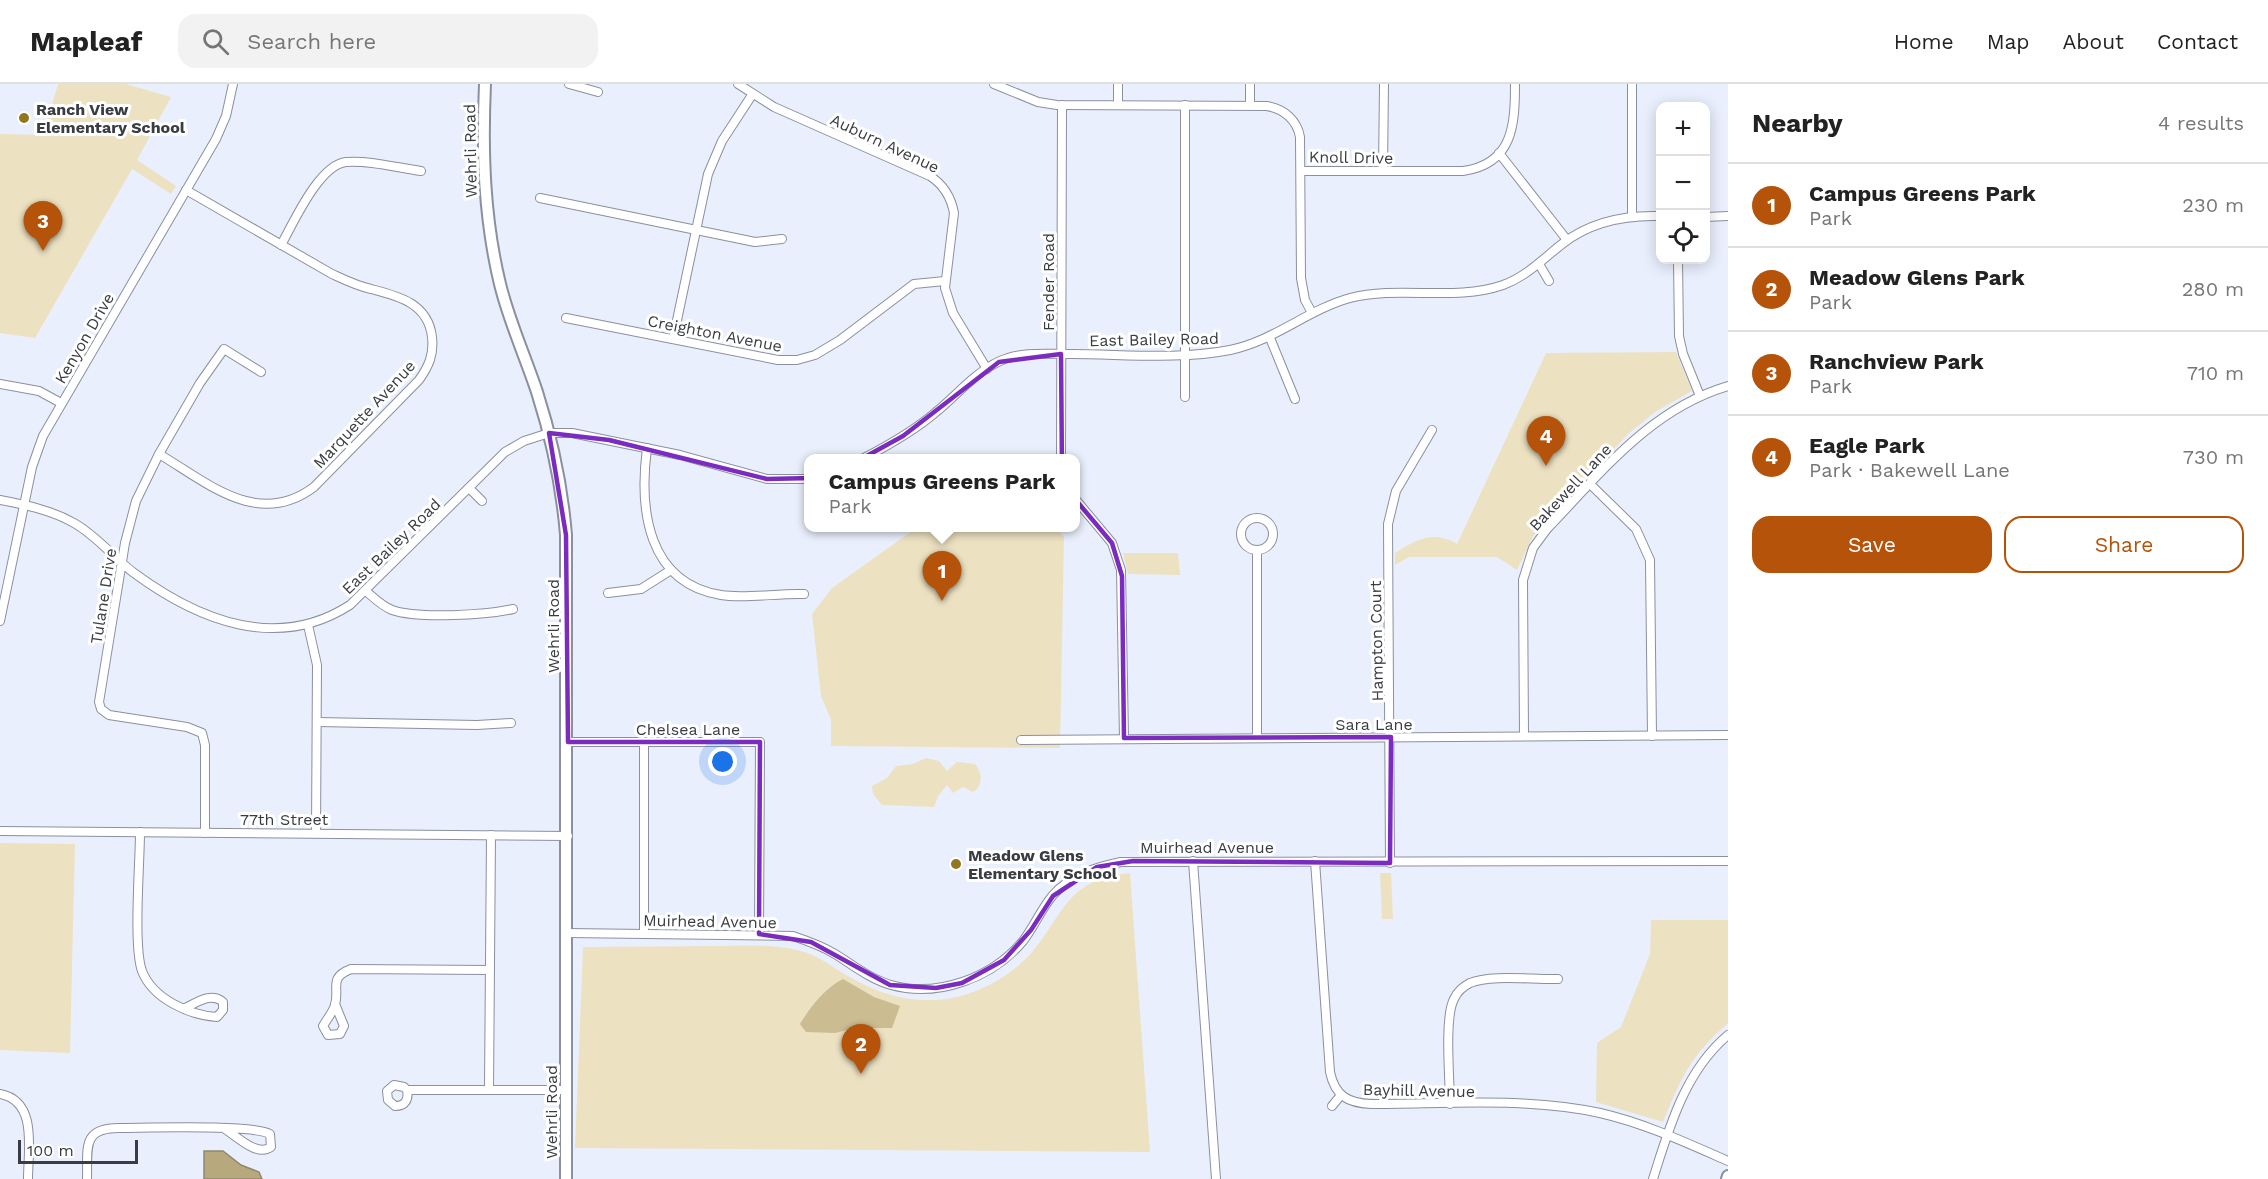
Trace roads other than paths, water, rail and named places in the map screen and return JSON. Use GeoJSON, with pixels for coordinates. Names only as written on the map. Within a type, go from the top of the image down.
{"type":"FeatureCollection","features":[{"type":"Feature","properties":{"kind":"street","name":"Kenyon Drive"},"geometry":{"type":"LineString","coordinates":[[0,621],[2,601],[35,457],[61,403],[223,123],[233,84]]}},
{"type":"Feature","properties":{"kind":"street","name":"Wehrli Road"},"geometry":{"type":"LineString","coordinates":[[485,84],[484,177],[492,247],[505,302],[549,433],[563,500],[566,535],[568,742],[566,1179]]}},
{"type":"Feature","properties":{"kind":"street"},"geometry":{"type":"LineString","coordinates":[[569,84],[598,92]]}},
{"type":"Feature","properties":{"kind":"street","name":"Auburn Avenue"},"geometry":{"type":"LineString","coordinates":[[738,84],[752,95],[930,176],[941,185],[952,202],[954,213],[945,281],[953,314],[987,369]]}},
{"type":"Feature","properties":{"kind":"street","name":"Knoll Drive"},"geometry":{"type":"LineString","coordinates":[[994,84],[1038,102],[1062,105],[1275,107],[1291,118],[1300,138],[1301,171],[1468,170],[1488,162],[1499,153]]}},
{"type":"Feature","properties":{"kind":"street"},"geometry":{"type":"LineString","coordinates":[[1118,84],[1118,105]]}},
{"type":"Feature","properties":{"kind":"street"},"geometry":{"type":"LineString","coordinates":[[1250,84],[1250,105]]}},
{"type":"Feature","properties":{"kind":"street"},"geometry":{"type":"LineString","coordinates":[[1383,171],[1384,84]]}},
{"type":"Feature","properties":{"kind":"street"},"geometry":{"type":"LineString","coordinates":[[1515,84],[1514,124],[1508,141],[1499,153],[1568,240]]}},
{"type":"Feature","properties":{"kind":"street"},"geometry":{"type":"LineString","coordinates":[[1632,84],[1632,215]]}},
{"type":"Feature","properties":{"kind":"street"},"geometry":{"type":"LineString","coordinates":[[673,339],[696,230],[715,157],[752,95]]}},
{"type":"Feature","properties":{"kind":"street","name":"Fender Road"},"geometry":{"type":"LineString","coordinates":[[1061,454],[1062,105]]}},
{"type":"Feature","properties":{"kind":"street"},"geometry":{"type":"LineString","coordinates":[[1185,105],[1185,397]]}},
{"type":"Feature","properties":{"kind":"street"},"geometry":{"type":"LineString","coordinates":[[281,245],[320,178],[332,168],[354,162],[421,171]]}},
{"type":"Feature","properties":{"kind":"street"},"geometry":{"type":"LineString","coordinates":[[1301,171],[1300,278],[1305,300],[1311,313]]}},
{"type":"Feature","properties":{"kind":"street","name":"Marquette Avenue"},"geometry":{"type":"LineString","coordinates":[[159,454],[238,499],[263,505],[283,503],[303,495],[314,487],[424,373],[431,358],[431,332],[418,308],[401,297],[353,284],[186,190]]}},
{"type":"Feature","properties":{"kind":"street"},"geometry":{"type":"LineString","coordinates":[[540,198],[755,242],[782,239]]}},
{"type":"Feature","properties":{"kind":"street","name":"East Bailey Road"},"geometry":{"type":"LineString","coordinates":[[872,454],[921,424],[987,369],[1011,357],[1061,354],[1185,354],[1232,350],[1270,338],[1311,313],[1369,294],[1490,289],[1520,277],[1568,240],[1600,224],[1632,215],[1656,216]]}},
{"type":"Feature","properties":{"kind":"street"},"geometry":{"type":"LineString","coordinates":[[1710,217],[1728,216]]}},
{"type":"Feature","properties":{"kind":"street"},"geometry":{"type":"LineString","coordinates":[[1539,264],[1549,281]]}},
{"type":"Feature","properties":{"kind":"street"},"geometry":{"type":"LineString","coordinates":[[1678,264],[1679,336],[1700,396]]}},
{"type":"Feature","properties":{"kind":"street","name":"Creighton Avenue"},"geometry":{"type":"LineString","coordinates":[[566,318],[778,360],[803,359],[832,345],[914,284],[945,281]]}},
{"type":"Feature","properties":{"kind":"street"},"geometry":{"type":"LineString","coordinates":[[1270,338],[1295,399]]}},
{"type":"Feature","properties":{"kind":"street","name":"Tulane Drive"},"geometry":{"type":"LineString","coordinates":[[205,833],[205,745],[202,733],[187,727],[109,715],[99,704],[122,562],[136,501],[159,454],[200,383],[224,349],[261,372]]}},
{"type":"Feature","properties":{"kind":"street"},"geometry":{"type":"LineString","coordinates":[[0,384],[39,391],[61,403]]}},
{"type":"Feature","properties":{"kind":"street","name":"Bakewell Lane"},"geometry":{"type":"LineString","coordinates":[[1524,736],[1522,595],[1525,567],[1542,535],[1650,425],[1683,403],[1728,386]]}},
{"type":"Feature","properties":{"kind":"street","name":"Hampton Court"},"geometry":{"type":"LineString","coordinates":[[1390,863],[1389,513],[1396,491],[1432,430]]}},
{"type":"Feature","properties":{"kind":"street","name":"East Bailey Road"},"geometry":{"type":"LineString","coordinates":[[0,500],[24,505],[74,522],[122,562],[173,598],[218,618],[260,628],[292,628],[308,625],[339,612],[366,591],[505,452],[524,441],[549,433],[577,434],[647,448],[767,479],[804,479]]}},
{"type":"Feature","properties":{"kind":"street"},"geometry":{"type":"LineString","coordinates":[[647,448],[643,487],[645,514],[658,550],[671,570],[697,588],[723,595],[804,594]]}},
{"type":"Feature","properties":{"kind":"street"},"geometry":{"type":"LineString","coordinates":[[1590,484],[1636,530],[1650,560],[1652,736]]}},
{"type":"Feature","properties":{"kind":"street"},"geometry":{"type":"LineString","coordinates":[[469,488],[482,501]]}},
{"type":"Feature","properties":{"kind":"street"},"geometry":{"type":"LineString","coordinates":[[1080,505],[1112,543],[1121,570],[1124,738]]}},
{"type":"Feature","properties":{"kind":"street"},"geometry":{"type":"LineString","coordinates":[[1256,518],[1266,520],[1273,534],[1267,548],[1257,551],[1243,543],[1240,532],[1246,522],[1256,518]]}},
{"type":"Feature","properties":{"kind":"street"},"geometry":{"type":"LineString","coordinates":[[1257,551],[1257,738]]}},
{"type":"Feature","properties":{"kind":"street"},"geometry":{"type":"LineString","coordinates":[[608,593],[641,589],[671,570]]}},
{"type":"Feature","properties":{"kind":"street"},"geometry":{"type":"LineString","coordinates":[[366,591],[385,606],[401,612],[485,614],[513,609]]}},
{"type":"Feature","properties":{"kind":"street"},"geometry":{"type":"LineString","coordinates":[[308,625],[316,658],[316,832]]}},
{"type":"Feature","properties":{"kind":"street"},"geometry":{"type":"LineString","coordinates":[[317,722],[477,725],[511,723]]}},
{"type":"Feature","properties":{"kind":"street","name":"Sara Lane"},"geometry":{"type":"LineString","coordinates":[[1021,740],[1728,735]]}},
{"type":"Feature","properties":{"kind":"street","name":"Chelsea Lane"},"geometry":{"type":"LineString","coordinates":[[568,742],[760,742],[759,934]]}},
{"type":"Feature","properties":{"kind":"street"},"geometry":{"type":"LineString","coordinates":[[644,742],[644,933]]}},
{"type":"Feature","properties":{"kind":"street","name":"77th Street"},"geometry":{"type":"LineString","coordinates":[[0,831],[568,836]]}},
{"type":"Feature","properties":{"kind":"street"},"geometry":{"type":"LineString","coordinates":[[140,832],[141,966],[146,980],[160,996],[185,1008]]}},
{"type":"Feature","properties":{"kind":"street"},"geometry":{"type":"LineString","coordinates":[[489,1089],[491,835]]}},
{"type":"Feature","properties":{"kind":"street"},"geometry":{"type":"LineString","coordinates":[[1193,861],[1216,1179]]}},
{"type":"Feature","properties":{"kind":"street","name":"Bayhill Avenue"},"geometry":{"type":"LineString","coordinates":[[1315,861],[1330,1072],[1334,1088],[1341,1095],[1357,1104],[1572,1108],[1621,1118],[1728,1161]]}},
{"type":"Feature","properties":{"kind":"street","name":"Muirhead Avenue"},"geometry":{"type":"LineString","coordinates":[[567,933],[793,936],[811,942],[890,985],[936,988],[962,983],[1004,960],[1031,930],[1053,896],[1085,872],[1121,862],[1728,861]]}},
{"type":"Feature","properties":{"kind":"street"},"geometry":{"type":"LineString","coordinates":[[335,1004],[336,982],[340,973],[351,969],[490,970]]}},
{"type":"Feature","properties":{"kind":"street"},"geometry":{"type":"LineString","coordinates":[[1449,1104],[1450,1018],[1453,1000],[1459,992],[1470,983],[1484,980],[1558,979]]}},
{"type":"Feature","properties":{"kind":"street"},"geometry":{"type":"LineString","coordinates":[[1452,985],[1459,992]]}},
{"type":"Feature","properties":{"kind":"street"},"geometry":{"type":"LineString","coordinates":[[1653,1179],[1667,1136],[1694,1076],[1713,1049],[1728,1035]]}},
{"type":"Feature","properties":{"kind":"street"},"geometry":{"type":"LineString","coordinates":[[407,1090],[566,1090]]}},
{"type":"Feature","properties":{"kind":"street"},"geometry":{"type":"LineString","coordinates":[[0,1094],[13,1098],[25,1112],[28,1128],[28,1179]]}},
{"type":"Feature","properties":{"kind":"street"},"geometry":{"type":"LineString","coordinates":[[1332,1106],[1341,1095]]}},
{"type":"Feature","properties":{"kind":"street"},"geometry":{"type":"LineString","coordinates":[[87,1179],[89,1140],[99,1129],[225,1129],[262,1130],[270,1134],[271,1147],[258,1151],[225,1129]]}},
{"type":"Feature","properties":{"kind":"place","name":"Ranch View Elementary School"},"geometry":{"type":"Point","coordinates":[24,118]}},
{"type":"Feature","properties":{"kind":"place","name":"Ranchview Park"},"geometry":{"type":"Point","coordinates":[43,251]}},
{"type":"Feature","properties":{"kind":"place","name":"Eagle Park"},"geometry":{"type":"Point","coordinates":[1546,466]}},
{"type":"Feature","properties":{"kind":"place","name":"Campus Greens Park"},"geometry":{"type":"Point","coordinates":[942,601]}},
{"type":"Feature","properties":{"kind":"place","name":"Meadow Glens Elementary School"},"geometry":{"type":"Point","coordinates":[956,864]}},
{"type":"Feature","properties":{"kind":"place","name":"Meadow Glens Park"},"geometry":{"type":"Point","coordinates":[861,1074]}}]}
